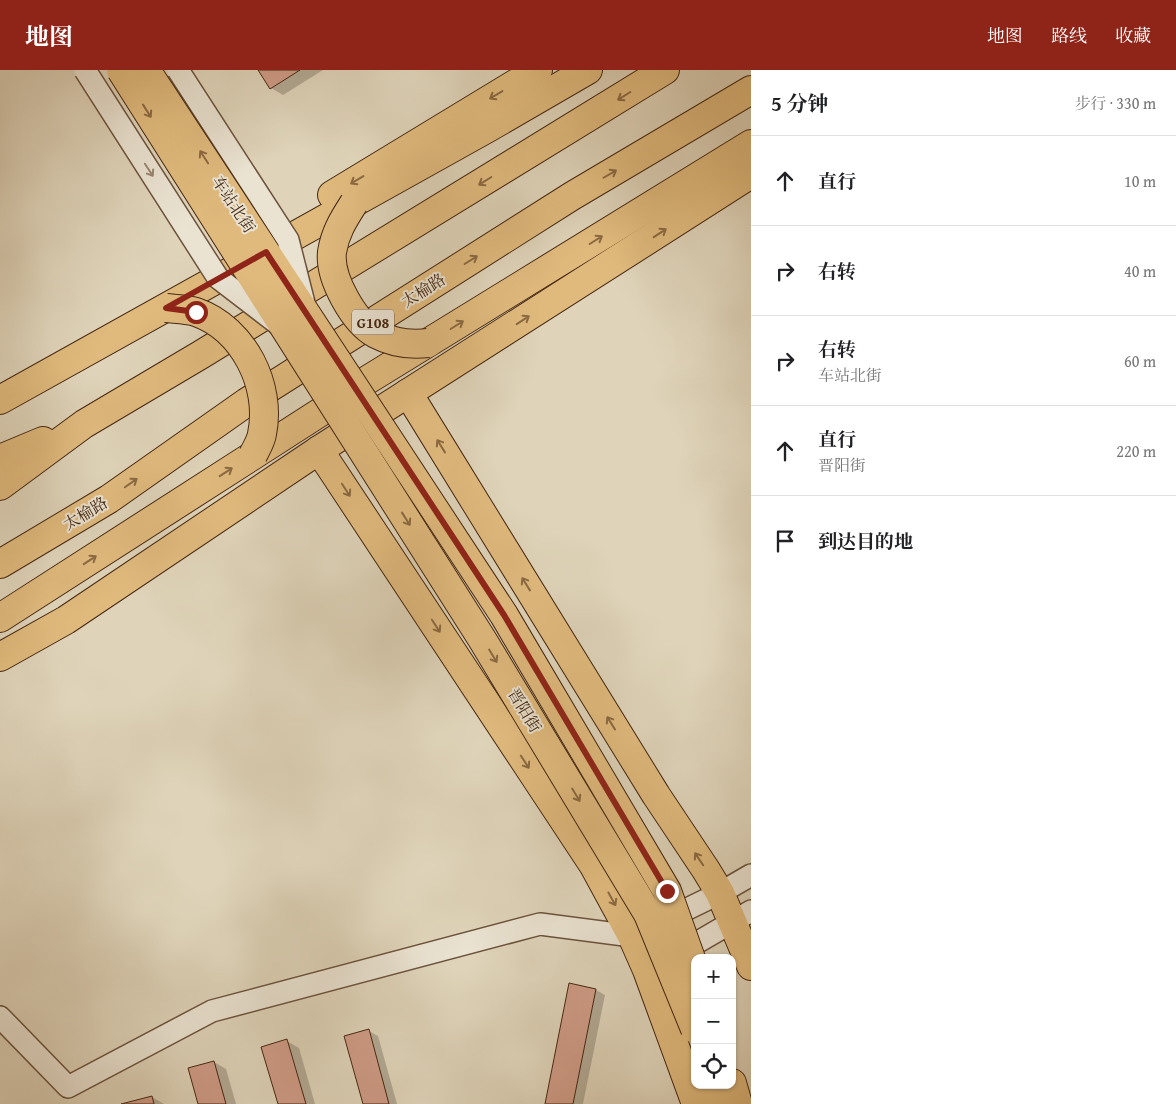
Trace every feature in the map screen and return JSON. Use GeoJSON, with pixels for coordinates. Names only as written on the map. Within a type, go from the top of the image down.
{"type":"FeatureCollection","features":[{"type":"Feature","properties":{"kind":"main road"},"geometry":{"type":"LineString","coordinates":[[121,70],[266,252],[297,323],[356,387]]}},
{"type":"Feature","properties":{"kind":"main road","name":"车站北街"},"geometry":{"type":"LineString","coordinates":[[146,70],[266,252]]}},
{"type":"Feature","properties":{"kind":"main road"},"geometry":{"type":"LineString","coordinates":[[0,388],[105,322],[309,209],[538,70]]}},
{"type":"Feature","properties":{"kind":"main road"},"geometry":{"type":"LineString","coordinates":[[0,400],[488,128],[588,70]]}},
{"type":"Feature","properties":{"kind":"main road"},"geometry":{"type":"LineString","coordinates":[[0,486],[84,424],[202,354],[663,71]]}},
{"type":"Feature","properties":{"kind":"main road","name":"太榆路"},"geometry":{"type":"LineString","coordinates":[[0,564],[109,499],[246,402],[572,196],[751,90]]}},
{"type":"Feature","properties":{"kind":"main road"},"geometry":{"type":"LineString","coordinates":[[0,618],[333,404],[356,387],[751,144]]}},
{"type":"Feature","properties":{"kind":"main road"},"geometry":{"type":"LineString","coordinates":[[0,657],[66,620],[319,450],[751,174]]}},
{"type":"Feature","properties":{"kind":"main road"},"geometry":{"type":"LineString","coordinates":[[354,203],[337,230],[332,254],[340,290],[354,312],[375,334],[410,345],[428,343]]}},
{"type":"Feature","properties":{"kind":"main road"},"geometry":{"type":"LineString","coordinates":[[166,308],[196,312],[215,323],[243,347],[258,376],[264,406],[262,435],[252,455]]}},
{"type":"Feature","properties":{"kind":"main road","name":"晋阳街"},"geometry":{"type":"LineString","coordinates":[[297,323],[333,404],[482,639],[648,914],[691,1019]]}},
{"type":"Feature","properties":{"kind":"main road","name":"晋阳街"},"geometry":{"type":"LineString","coordinates":[[356,387],[504,615],[667,891],[691,959]]}},
{"type":"Feature","properties":{"kind":"main road"},"geometry":{"type":"LineString","coordinates":[[408,394],[656,795],[720,893],[742,918],[751,966]]}},
{"type":"Feature","properties":{"kind":"main road"},"geometry":{"type":"LineString","coordinates":[[0,459],[84,424]]}},
{"type":"Feature","properties":{"kind":"main road"},"geometry":{"type":"LineString","coordinates":[[319,450],[594,866],[632,936],[647,970],[696,1104]]}},
{"type":"Feature","properties":{"kind":"main road"},"geometry":{"type":"LineString","coordinates":[[0,575],[109,499]]}},
{"type":"Feature","properties":{"kind":"main road"},"geometry":{"type":"LineString","coordinates":[[712,1089],[716,1104]]}},
{"type":"Feature","properties":{"kind":"main road"},"geometry":{"type":"LineString","coordinates":[[734,1089],[738,1104]]}},
{"type":"Feature","properties":{"kind":"street"},"geometry":{"type":"LineString","coordinates":[[85,70],[218,278],[297,323]]}},
{"type":"Feature","properties":{"kind":"street"},"geometry":{"type":"LineString","coordinates":[[178,70],[266,252],[297,323]]}},
{"type":"Feature","properties":{"kind":"street"},"geometry":{"type":"LineString","coordinates":[[0,1017],[68,1087],[212,1011],[540,924],[632,936],[720,893],[751,875]]}},
{"type":"Feature","properties":{"kind":"street"},"geometry":{"type":"LineString","coordinates":[[647,970],[742,918]]}},
{"type":"Feature","properties":{"kind":"building"},"geometry":{"type":"Polygon","coordinates":[[[258,70],[300,70],[270,89],[258,70]]]}},
{"type":"Feature","properties":{"kind":"building"},"geometry":{"type":"Polygon","coordinates":[[[569,983],[596,989],[573,1104],[545,1104],[569,983]]]}},
{"type":"Feature","properties":{"kind":"building"},"geometry":{"type":"Polygon","coordinates":[[[369,1029],[389,1104],[363,1104],[344,1036],[369,1029]]]}},
{"type":"Feature","properties":{"kind":"building"},"geometry":{"type":"Polygon","coordinates":[[[287,1039],[306,1104],[278,1104],[261,1047],[287,1039]]]}},
{"type":"Feature","properties":{"kind":"building"},"geometry":{"type":"Polygon","coordinates":[[[214,1061],[226,1104],[198,1104],[188,1068],[214,1061]]]}},
{"type":"Feature","properties":{"kind":"building"},"geometry":{"type":"Polygon","coordinates":[[[152,1096],[154,1104],[121,1104],[152,1096]]]}},
{"type":"Feature","properties":{"kind":"route"},"geometry":{"type":"LineString","coordinates":[[196,312],[166,308],[266,252],[504,615],[667,891]]}}]}
